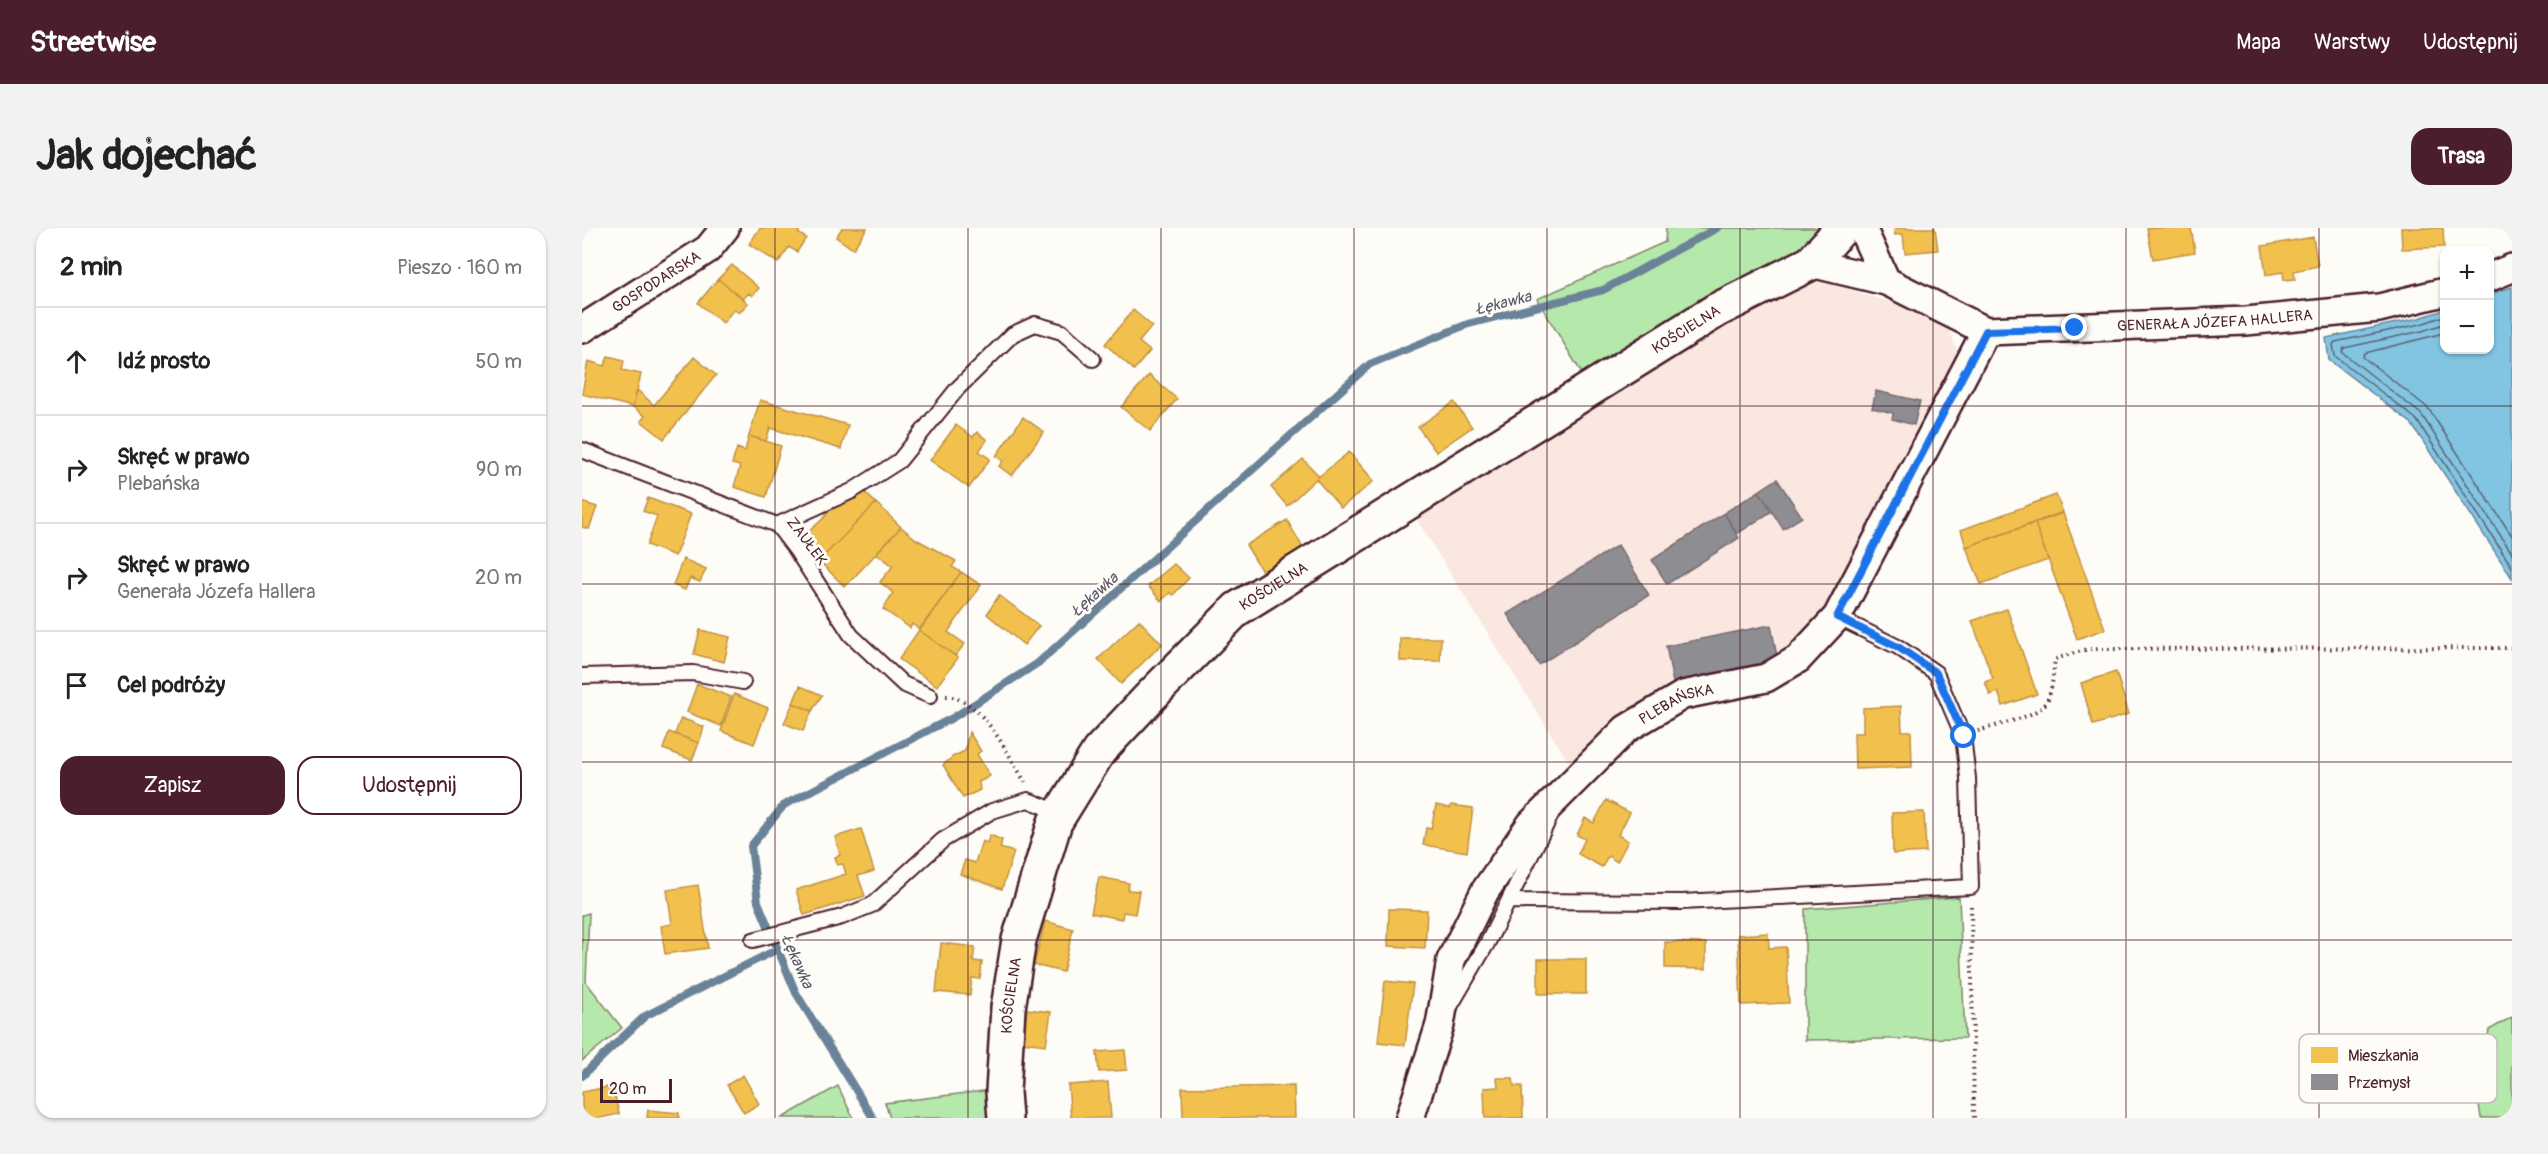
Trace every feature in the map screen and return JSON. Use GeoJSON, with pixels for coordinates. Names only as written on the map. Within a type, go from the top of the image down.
{"type":"FeatureCollection","features":[{"type":"Feature","properties":{"kind":"street","name":"GOSPODARSKA"},"geometry":{"type":"LineString","coordinates":[[582,330],[708,249],[725,228]]}},
{"type":"Feature","properties":{"kind":"street"},"geometry":{"type":"LineString","coordinates":[[1811,263],[1842,228]]}},
{"type":"Feature","properties":{"kind":"street"},"geometry":{"type":"LineString","coordinates":[[1862,228],[1886,281]]}},
{"type":"Feature","properties":{"kind":"street","name":"GENERAŁA JÓZEFA HALLERA"},"geometry":{"type":"LineString","coordinates":[[1811,263],[1886,281],[1986,331],[2246,321],[2379,308],[2440,293]]}},
{"type":"Feature","properties":{"kind":"street","name":"KOŚCIELNA"},"geometry":{"type":"LineString","coordinates":[[1005,1118],[1003,1092],[1008,1008],[1019,940],[1055,822],[1099,752],[1237,609],[1717,310],[1811,263]]}},
{"type":"Feature","properties":{"kind":"street"},"geometry":{"type":"LineString","coordinates":[[2494,275],[2512,268]]}},
{"type":"Feature","properties":{"kind":"street","name":"PLEBAŃSKA"},"geometry":{"type":"LineString","coordinates":[[1410,1118],[1440,1025],[1451,960],[1485,891],[1531,824],[1626,729],[1683,695],[1766,678],[1798,659],[1837,617],[1986,331]]}},
{"type":"Feature","properties":{"kind":"lane"},"geometry":{"type":"LineString","coordinates":[[777,525],[852,491],[899,461],[958,388],[1013,334],[1035,324],[1062,332],[1093,359]]}},
{"type":"Feature","properties":{"kind":"lane","name":"ZAUŁEK"},"geometry":{"type":"LineString","coordinates":[[582,450],[777,525],[796,550],[851,635],[903,684],[930,696]]}},
{"type":"Feature","properties":{"kind":"lane"},"geometry":{"type":"LineString","coordinates":[[1509,901],[1682,902],[1971,886],[1968,778],[1964,736],[1936,673],[1898,647],[1837,617]]}},
{"type":"Feature","properties":{"kind":"lane"},"geometry":{"type":"LineString","coordinates":[[582,676],[693,673],[743,682]]}},
{"type":"Feature","properties":{"kind":"lane"},"geometry":{"type":"LineString","coordinates":[[1440,1025],[1509,901],[1563,792]]}},
{"type":"Feature","properties":{"kind":"lane"},"geometry":{"type":"LineString","coordinates":[[753,940],[842,918],[872,905],[943,840],[992,811],[1028,800],[1061,813]]}},
{"type":"Feature","properties":{"kind":"path"},"geometry":{"type":"LineString","coordinates":[[1964,736],[2032,714],[2046,703],[2053,680],[2055,659],[2088,649],[2512,648]]}},
{"type":"Feature","properties":{"kind":"path"},"geometry":{"type":"LineString","coordinates":[[952,697],[985,717],[1025,783],[1028,800]]}},
{"type":"Feature","properties":{"kind":"path"},"geometry":{"type":"LineString","coordinates":[[1971,886],[1974,1118]]}},
{"type":"Feature","properties":{"kind":"shaded area"},"geometry":{"type":"Polygon","coordinates":[[[1814,278],[1917,311],[1948,326],[1960,359],[1825,612],[1791,656],[1680,689],[1571,766],[1412,512],[1724,318],[1814,278]]]}},
{"type":"Feature","properties":{"kind":"green space"},"geometry":{"type":"Polygon","coordinates":[[[1666,228],[1818,228],[1811,245],[1587,382],[1537,299],[1665,242],[1666,228]]]}},
{"type":"Feature","properties":{"kind":"green space"},"geometry":{"type":"Polygon","coordinates":[[[1959,897],[1965,1038],[1805,1040],[1805,909],[1959,897]]]}},
{"type":"Feature","properties":{"kind":"green space"},"geometry":{"type":"Polygon","coordinates":[[[589,913],[586,982],[622,1028],[582,1061],[582,915],[589,913]]]}},
{"type":"Feature","properties":{"kind":"green space"},"geometry":{"type":"Polygon","coordinates":[[[2512,1017],[2512,1118],[2481,1118],[2479,1103],[2497,1103],[2497,1034],[2488,1034],[2489,1030],[2512,1017]]]}},
{"type":"Feature","properties":{"kind":"green space"},"geometry":{"type":"Polygon","coordinates":[[[838,1086],[853,1118],[782,1118],[838,1086]]]}},
{"type":"Feature","properties":{"kind":"green space"},"geometry":{"type":"Polygon","coordinates":[[[991,1090],[992,1118],[890,1118],[885,1103],[991,1090]]]}},
{"type":"Feature","properties":{"kind":"water"},"geometry":{"type":"Polygon","coordinates":[[[2512,287],[2512,578],[2411,423],[2329,360],[2326,338],[2440,311],[2440,354],[2494,354],[2494,293],[2512,287]]]}},
{"type":"Feature","properties":{"kind":"building: Mieszkania"},"geometry":{"type":"Polygon","coordinates":[[[760,228],[801,228],[798,233],[806,238],[797,252],[789,247],[778,263],[749,244],[760,228]]]}},
{"type":"Feature","properties":{"kind":"building: Mieszkania"},"geometry":{"type":"Polygon","coordinates":[[[842,228],[867,228],[853,249],[836,237],[842,228]]]}},
{"type":"Feature","properties":{"kind":"building: Mieszkania"},"geometry":{"type":"Polygon","coordinates":[[[1894,228],[1935,228],[1938,250],[1905,253],[1903,234],[1895,235],[1894,228]]]}},
{"type":"Feature","properties":{"kind":"building: Mieszkania"},"geometry":{"type":"Polygon","coordinates":[[[2147,228],[2191,228],[2195,252],[2153,259],[2147,228]]]}},
{"type":"Feature","properties":{"kind":"building: Mieszkania"},"geometry":{"type":"Polygon","coordinates":[[[2401,228],[2443,228],[2444,246],[2402,249],[2401,228]]]}},
{"type":"Feature","properties":{"kind":"building: Mieszkania"},"geometry":{"type":"Polygon","coordinates":[[[2313,237],[2318,266],[2294,271],[2295,279],[2284,280],[2283,272],[2266,275],[2262,246],[2313,237]]]}},
{"type":"Feature","properties":{"kind":"building: Mieszkania"},"geometry":{"type":"Polygon","coordinates":[[[732,265],[759,288],[752,296],[749,293],[743,299],[718,279],[732,265]]]}},
{"type":"Feature","properties":{"kind":"building: Mieszkania"},"geometry":{"type":"Polygon","coordinates":[[[718,279],[748,303],[739,313],[734,309],[723,323],[698,303],[718,279]]]}},
{"type":"Feature","properties":{"kind":"building: Mieszkania"},"geometry":{"type":"Polygon","coordinates":[[[1133,310],[1152,326],[1139,342],[1150,351],[1134,370],[1105,344],[1133,310]]]}},
{"type":"Feature","properties":{"kind":"building: Mieszkania"},"geometry":{"type":"Polygon","coordinates":[[[608,356],[624,360],[622,370],[641,374],[633,407],[582,394],[588,361],[605,366],[608,356]]]}},
{"type":"Feature","properties":{"kind":"building: Mieszkania"},"geometry":{"type":"Polygon","coordinates":[[[694,357],[716,375],[664,439],[641,421],[645,416],[633,407],[637,390],[654,405],[694,357]]]}},
{"type":"Feature","properties":{"kind":"building: Mieszkania"},"geometry":{"type":"Polygon","coordinates":[[[1149,375],[1177,399],[1150,431],[1121,407],[1149,375]]]}},
{"type":"Feature","properties":{"kind":"building: Mieszkania"},"geometry":{"type":"Polygon","coordinates":[[[760,400],[848,425],[841,449],[770,428],[766,441],[749,436],[760,400]]]}},
{"type":"Feature","properties":{"kind":"building: Mieszkania"},"geometry":{"type":"Polygon","coordinates":[[[1454,402],[1472,427],[1436,452],[1418,427],[1454,402]]]}},
{"type":"Feature","properties":{"kind":"building: Mieszkania"},"geometry":{"type":"Polygon","coordinates":[[[1023,417],[1044,432],[1012,476],[999,466],[1003,461],[996,456],[1023,417]]]}},
{"type":"Feature","properties":{"kind":"building: Mieszkania"},"geometry":{"type":"Polygon","coordinates":[[[956,425],[973,437],[977,432],[987,440],[979,451],[990,459],[969,488],[930,460],[956,425]]]}},
{"type":"Feature","properties":{"kind":"building: Mieszkania"},"geometry":{"type":"Polygon","coordinates":[[[749,436],[781,446],[766,497],[734,487],[740,466],[732,464],[737,448],[745,451],[749,436]]]}},
{"type":"Feature","properties":{"kind":"building: Mieszkania"},"geometry":{"type":"Polygon","coordinates":[[[1349,452],[1374,481],[1341,508],[1316,479],[1349,452]]]}},
{"type":"Feature","properties":{"kind":"building: Mieszkania"},"geometry":{"type":"Polygon","coordinates":[[[1303,459],[1319,476],[1287,506],[1271,487],[1303,459]]]}},
{"type":"Feature","properties":{"kind":"building: Mieszkania"},"geometry":{"type":"Polygon","coordinates":[[[862,490],[876,503],[819,561],[812,554],[820,547],[816,547],[804,536],[827,515],[825,513],[862,490]]]}},
{"type":"Feature","properties":{"kind":"building: Mieszkania"},"geometry":{"type":"Polygon","coordinates":[[[2056,495],[2063,512],[1966,547],[1961,530],[2056,495]]]}},
{"type":"Feature","properties":{"kind":"building: Mieszkania"},"geometry":{"type":"Polygon","coordinates":[[[648,498],[691,514],[675,556],[647,545],[657,516],[643,511],[648,498]]]}},
{"type":"Feature","properties":{"kind":"building: Mieszkania"},"geometry":{"type":"Polygon","coordinates":[[[582,502],[597,507],[589,529],[582,527],[582,502]]]}},
{"type":"Feature","properties":{"kind":"building: Mieszkania"},"geometry":{"type":"Polygon","coordinates":[[[876,503],[901,527],[845,587],[819,561],[876,503]]]}},
{"type":"Feature","properties":{"kind":"building: Mieszkania"},"geometry":{"type":"Polygon","coordinates":[[[2063,513],[2105,629],[2077,639],[2035,523],[2063,513]]]}},
{"type":"Feature","properties":{"kind":"building: Mieszkania"},"geometry":{"type":"Polygon","coordinates":[[[1287,520],[1303,548],[1263,573],[1246,545],[1287,520]]]}},
{"type":"Feature","properties":{"kind":"building: Mieszkania"},"geometry":{"type":"Polygon","coordinates":[[[2035,523],[2048,560],[1981,584],[1966,547],[2035,523]]]}},
{"type":"Feature","properties":{"kind":"building: Mieszkania"},"geometry":{"type":"Polygon","coordinates":[[[901,527],[916,539],[956,561],[952,567],[961,572],[920,630],[912,624],[910,628],[883,609],[893,593],[880,582],[893,566],[876,553],[901,527]]]}},
{"type":"Feature","properties":{"kind":"building: Mieszkania"},"geometry":{"type":"Polygon","coordinates":[[[683,559],[706,569],[700,582],[690,578],[685,590],[673,585],[683,559]]]}},
{"type":"Feature","properties":{"kind":"building: Mieszkania"},"geometry":{"type":"Polygon","coordinates":[[[1174,564],[1189,578],[1173,595],[1170,593],[1161,601],[1148,586],[1174,564]]]}},
{"type":"Feature","properties":{"kind":"building: Mieszkania"},"geometry":{"type":"Polygon","coordinates":[[[961,572],[981,585],[948,632],[965,644],[955,656],[919,630],[961,572]]]}},
{"type":"Feature","properties":{"kind":"building: Mieszkania"},"geometry":{"type":"Polygon","coordinates":[[[999,595],[1039,626],[1024,645],[987,614],[999,595]]]}},
{"type":"Feature","properties":{"kind":"building: Mieszkania"},"geometry":{"type":"Polygon","coordinates":[[[2007,609],[2037,694],[2003,706],[1998,692],[1990,695],[1985,682],[1993,679],[1972,621],[2007,609]]]}},
{"type":"Feature","properties":{"kind":"building: Mieszkania"},"geometry":{"type":"Polygon","coordinates":[[[1139,620],[1162,644],[1121,684],[1098,659],[1139,620]]]}},
{"type":"Feature","properties":{"kind":"building: Mieszkania"},"geometry":{"type":"Polygon","coordinates":[[[700,630],[730,637],[724,662],[694,654],[700,630]]]}},
{"type":"Feature","properties":{"kind":"building: Mieszkania"},"geometry":{"type":"Polygon","coordinates":[[[919,630],[958,658],[937,686],[899,659],[919,630]]]}},
{"type":"Feature","properties":{"kind":"building: Mieszkania"},"geometry":{"type":"Polygon","coordinates":[[[1400,638],[1441,638],[1440,661],[1400,661],[1400,638]]]}},
{"type":"Feature","properties":{"kind":"building: Mieszkania"},"geometry":{"type":"Polygon","coordinates":[[[2116,672],[2129,714],[2093,725],[2081,683],[2116,672]]]}},
{"type":"Feature","properties":{"kind":"building: Mieszkania"},"geometry":{"type":"Polygon","coordinates":[[[697,684],[731,697],[721,726],[687,712],[697,684]]]}},
{"type":"Feature","properties":{"kind":"building: Mieszkania"},"geometry":{"type":"Polygon","coordinates":[[[800,686],[822,695],[812,711],[793,703],[800,686]]]}},
{"type":"Feature","properties":{"kind":"building: Mieszkania"},"geometry":{"type":"Polygon","coordinates":[[[734,694],[768,708],[754,744],[721,731],[734,694]]]}},
{"type":"Feature","properties":{"kind":"building: Mieszkania"},"geometry":{"type":"Polygon","coordinates":[[[793,703],[812,711],[803,731],[784,723],[793,703]]]}},
{"type":"Feature","properties":{"kind":"building: Mieszkania"},"geometry":{"type":"Polygon","coordinates":[[[1901,706],[1902,731],[1911,731],[1912,767],[1855,769],[1854,733],[1863,733],[1863,708],[1901,706]]]}},
{"type":"Feature","properties":{"kind":"building: Mieszkania"},"geometry":{"type":"Polygon","coordinates":[[[681,718],[704,727],[699,743],[675,734],[681,718]]]}},
{"type":"Feature","properties":{"kind":"building: Mieszkania"},"geometry":{"type":"Polygon","coordinates":[[[669,732],[699,743],[692,760],[663,749],[669,732]]]}},
{"type":"Feature","properties":{"kind":"building: Mieszkania"},"geometry":{"type":"Polygon","coordinates":[[[969,732],[981,751],[977,754],[990,776],[979,782],[980,790],[963,798],[943,765],[965,751],[969,732]]]}},
{"type":"Feature","properties":{"kind":"building: Mieszkania"},"geometry":{"type":"Polygon","coordinates":[[[1606,800],[1630,813],[1618,835],[1628,841],[1617,862],[1608,856],[1602,867],[1578,854],[1585,839],[1577,835],[1585,818],[1594,823],[1606,800]]]}},
{"type":"Feature","properties":{"kind":"building: Mieszkania"},"geometry":{"type":"Polygon","coordinates":[[[1436,805],[1450,808],[1451,805],[1473,808],[1467,852],[1423,845],[1426,828],[1431,829],[1436,805]]]}},
{"type":"Feature","properties":{"kind":"building: Mieszkania"},"geometry":{"type":"Polygon","coordinates":[[[1924,812],[1926,852],[1893,854],[1892,813],[1924,812]]]}},
{"type":"Feature","properties":{"kind":"building: Mieszkania"},"geometry":{"type":"Polygon","coordinates":[[[861,829],[874,871],[858,876],[865,896],[804,915],[796,890],[846,874],[843,864],[837,865],[835,857],[840,855],[835,837],[861,829]]]}},
{"type":"Feature","properties":{"kind":"building: Mieszkania"},"geometry":{"type":"Polygon","coordinates":[[[990,835],[1002,840],[1000,848],[1014,852],[1002,889],[960,874],[965,860],[975,863],[982,841],[987,843],[990,835]]]}},
{"type":"Feature","properties":{"kind":"building: Mieszkania"},"geometry":{"type":"Polygon","coordinates":[[[1099,877],[1129,883],[1128,890],[1139,891],[1135,914],[1123,912],[1122,919],[1091,913],[1099,877]]]}},
{"type":"Feature","properties":{"kind":"building: Mieszkania"},"geometry":{"type":"Polygon","coordinates":[[[698,885],[708,948],[665,954],[661,926],[672,924],[667,890],[698,885]]]}},
{"type":"Feature","properties":{"kind":"building: Mieszkania"},"geometry":{"type":"Polygon","coordinates":[[[1389,909],[1427,910],[1425,948],[1388,946],[1389,909]]]}},
{"type":"Feature","properties":{"kind":"building: Mieszkania"},"geometry":{"type":"Polygon","coordinates":[[[1045,921],[1073,929],[1063,972],[1034,965],[1045,921]]]}},
{"type":"Feature","properties":{"kind":"building: Mieszkania"},"geometry":{"type":"Polygon","coordinates":[[[1768,933],[1769,948],[1786,947],[1789,1003],[1741,1005],[1738,935],[1768,933]]]}},
{"type":"Feature","properties":{"kind":"building: Mieszkania"},"geometry":{"type":"Polygon","coordinates":[[[1665,942],[1706,943],[1706,969],[1665,968],[1665,942]]]}},
{"type":"Feature","properties":{"kind":"building: Mieszkania"},"geometry":{"type":"Polygon","coordinates":[[[941,943],[975,947],[973,961],[982,962],[980,979],[972,978],[970,995],[936,992],[941,943]]]}},
{"type":"Feature","properties":{"kind":"building: Mieszkania"},"geometry":{"type":"Polygon","coordinates":[[[1538,959],[1586,959],[1586,994],[1538,994],[1538,959]]]}},
{"type":"Feature","properties":{"kind":"building: Mieszkania"},"geometry":{"type":"Polygon","coordinates":[[[1385,981],[1413,984],[1405,1045],[1378,1042],[1385,981]]]}},
{"type":"Feature","properties":{"kind":"building: Mieszkania"},"geometry":{"type":"Polygon","coordinates":[[[1027,1009],[1051,1012],[1046,1045],[1023,1042],[1027,1009]]]}},
{"type":"Feature","properties":{"kind":"building: Mieszkania"},"geometry":{"type":"Polygon","coordinates":[[[1125,1050],[1127,1070],[1099,1072],[1097,1052],[1125,1050]]]}},
{"type":"Feature","properties":{"kind":"building: Mieszkania"},"geometry":{"type":"Polygon","coordinates":[[[743,1075],[759,1104],[744,1113],[727,1085],[743,1075]]]}},
{"type":"Feature","properties":{"kind":"building: Mieszkania"},"geometry":{"type":"Polygon","coordinates":[[[1497,1078],[1513,1078],[1514,1086],[1522,1086],[1523,1118],[1485,1118],[1484,1088],[1498,1087],[1497,1078]]]}},
{"type":"Feature","properties":{"kind":"building: Mieszkania"},"geometry":{"type":"Polygon","coordinates":[[[1108,1082],[1111,1118],[1071,1118],[1068,1085],[1108,1082]]]}},
{"type":"Feature","properties":{"kind":"building: Mieszkania"},"geometry":{"type":"Polygon","coordinates":[[[613,1086],[619,1114],[600,1118],[582,1118],[582,1092],[613,1086]]]}},
{"type":"Feature","properties":{"kind":"building: Mieszkania"},"geometry":{"type":"Polygon","coordinates":[[[1294,1086],[1295,1118],[1183,1118],[1182,1088],[1294,1086]]]}},
{"type":"Feature","properties":{"kind":"building: Mieszkania"},"geometry":{"type":"Polygon","coordinates":[[[648,1110],[679,1113],[679,1118],[647,1118],[648,1110]]]}},
{"type":"Feature","properties":{"kind":"building: Przemysł"},"geometry":{"type":"Polygon","coordinates":[[[1876,391],[1920,401],[1914,425],[1892,419],[1893,413],[1872,408],[1876,391]]]}},
{"type":"Feature","properties":{"kind":"building: Przemysł"},"geometry":{"type":"Polygon","coordinates":[[[1777,479],[1802,517],[1783,529],[1759,491],[1777,479]]]}},
{"type":"Feature","properties":{"kind":"building: Przemysł"},"geometry":{"type":"Polygon","coordinates":[[[1759,491],[1772,511],[1737,534],[1724,513],[1759,491]]]}},
{"type":"Feature","properties":{"kind":"building: Przemysł"},"geometry":{"type":"Polygon","coordinates":[[[1724,513],[1739,538],[1667,584],[1652,560],[1724,513]]]}},
{"type":"Feature","properties":{"kind":"building: Przemysł"},"geometry":{"type":"Polygon","coordinates":[[[1618,545],[1649,595],[1539,665],[1507,614],[1618,545]]]}},
{"type":"Feature","properties":{"kind":"building: Przemysł"},"geometry":{"type":"Polygon","coordinates":[[[1771,625],[1778,662],[1673,683],[1666,646],[1771,625]]]}},
{"type":"Feature","properties":{"kind":"waterway","name":"Łękawka"},"geometry":{"type":"LineString","coordinates":[[873,1118],[796,993],[758,902],[751,846],[784,805],[954,717],[1038,663],[1370,364],[1468,324],[1603,290],[1717,228]]}},
{"type":"Feature","properties":{"kind":"waterway"},"geometry":{"type":"LineString","coordinates":[[582,1076],[645,1016],[778,949]]}},
{"type":"Feature","properties":{"kind":"route"},"geometry":{"type":"LineString","coordinates":[[1964,736],[1936,673],[1898,647],[1837,617],[1986,331],[2075,328]]}}]}
